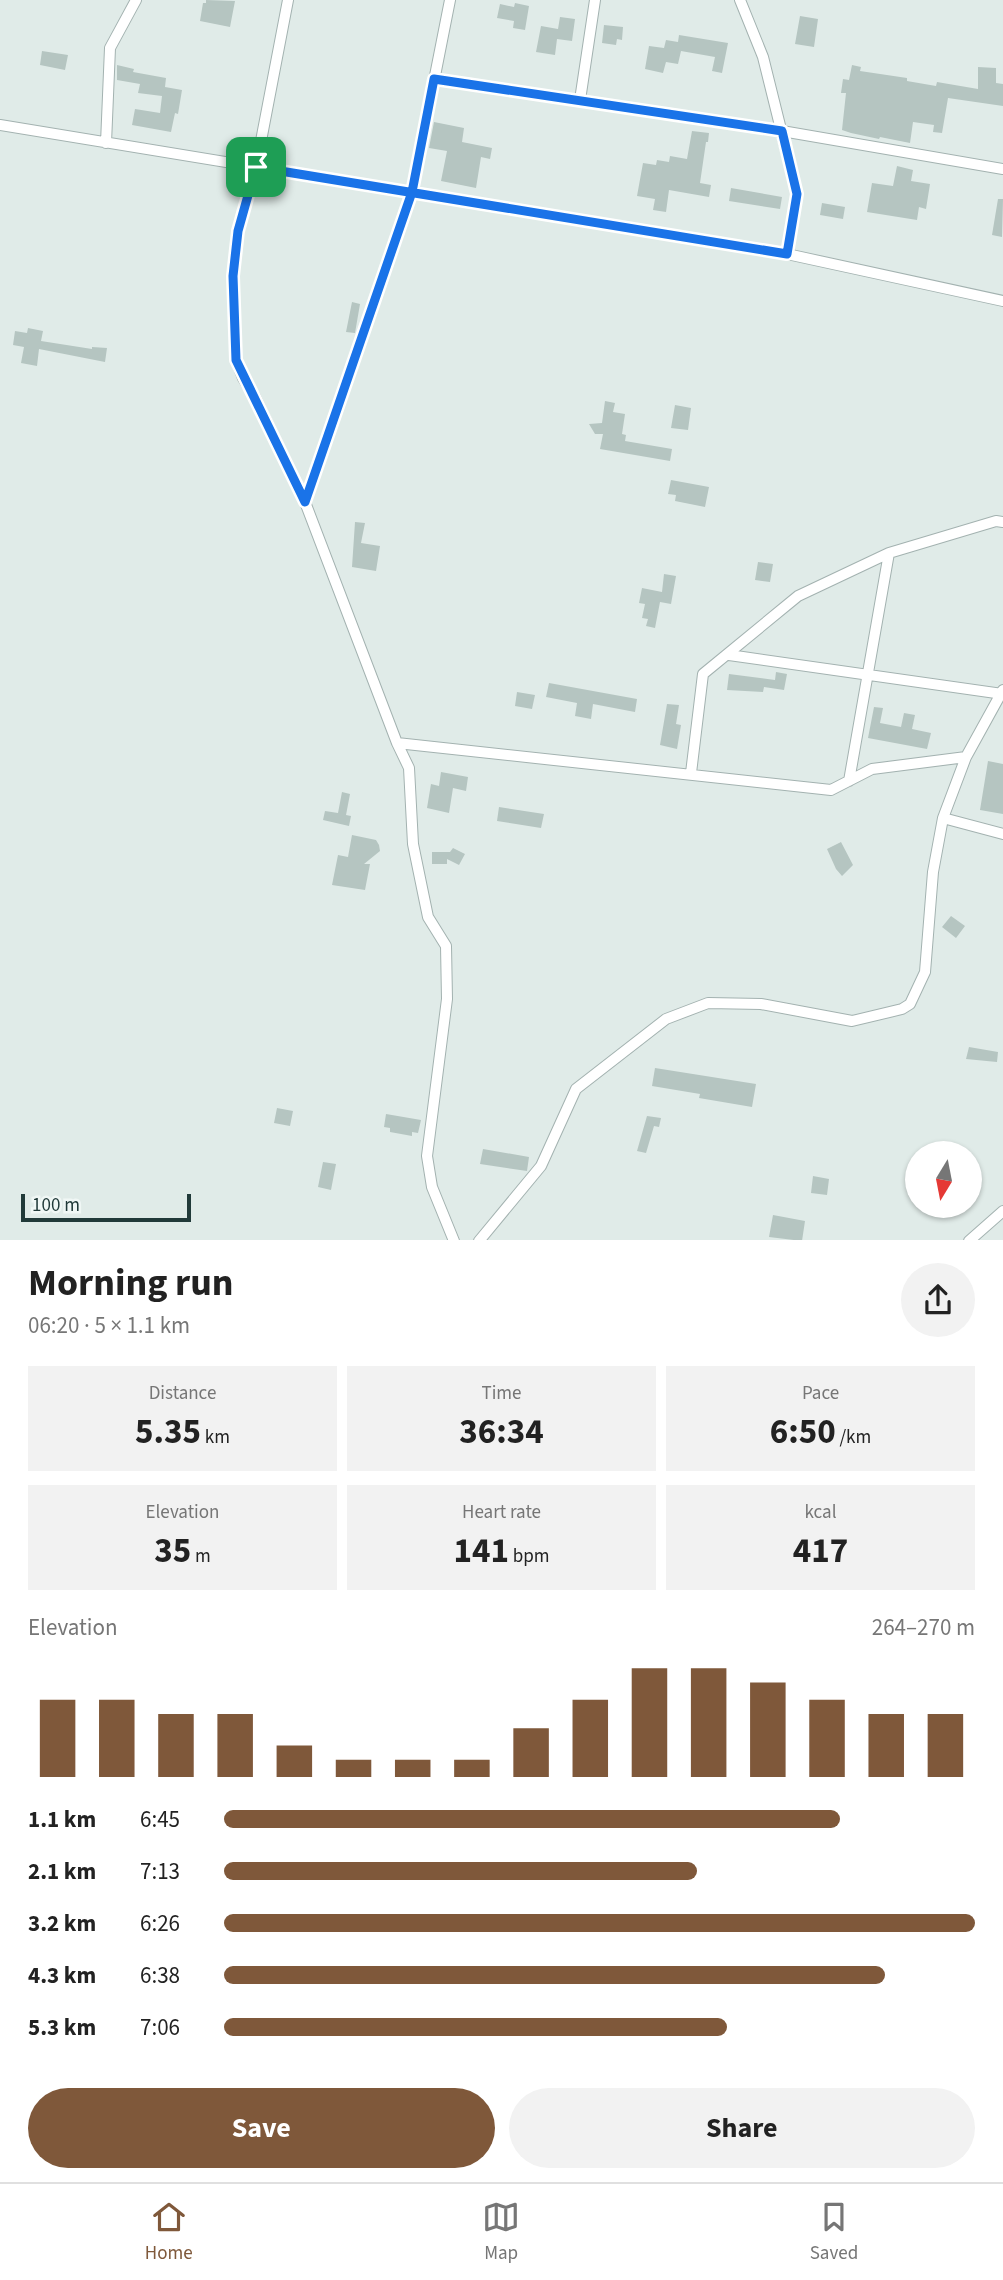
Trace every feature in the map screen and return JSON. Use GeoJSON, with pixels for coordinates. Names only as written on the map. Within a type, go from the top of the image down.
{"type":"FeatureCollection","features":[{"type":"Feature","properties":{"kind":"street"},"geometry":{"type":"LineString","coordinates":[[106,143],[110,48],[136,0]]}},
{"type":"Feature","properties":{"kind":"street"},"geometry":{"type":"LineString","coordinates":[[288,0],[256,167],[238,231],[233,276],[236,360],[305,502],[409,768],[413,844],[428,917],[446,946],[447,999],[427,1156],[432,1187],[454,1240]]}},
{"type":"Feature","properties":{"kind":"street"},"geometry":{"type":"LineString","coordinates":[[305,502],[412,192],[450,0]]}},
{"type":"Feature","properties":{"kind":"street"},"geometry":{"type":"LineString","coordinates":[[580,100],[595,0]]}},
{"type":"Feature","properties":{"kind":"street"},"geometry":{"type":"LineString","coordinates":[[740,0],[763,57],[797,194],[787,254]]}},
{"type":"Feature","properties":{"kind":"street"},"geometry":{"type":"LineString","coordinates":[[434,79],[782,131],[1003,169]]}},
{"type":"Feature","properties":{"kind":"street"},"geometry":{"type":"LineString","coordinates":[[0,125],[787,254],[1003,301]]}},
{"type":"Feature","properties":{"kind":"street"},"geometry":{"type":"LineString","coordinates":[[691,773],[703,674],[798,596],[889,553],[996,521],[1003,522]]}},
{"type":"Feature","properties":{"kind":"street"},"geometry":{"type":"LineString","coordinates":[[849,781],[889,553]]}},
{"type":"Feature","properties":{"kind":"street"},"geometry":{"type":"LineString","coordinates":[[481,1240],[541,1166],[576,1089],[666,1019],[708,1003],[761,1004],[852,1021],[902,1009],[910,1004],[925,972],[933,872],[943,818],[966,757],[1002,693],[729,655]]}},
{"type":"Feature","properties":{"kind":"street"},"geometry":{"type":"LineString","coordinates":[[397,743],[831,790],[872,769],[966,757]]}},
{"type":"Feature","properties":{"kind":"street"},"geometry":{"type":"LineString","coordinates":[[943,818],[1003,834]]}},
{"type":"Feature","properties":{"kind":"street"},"geometry":{"type":"LineString","coordinates":[[970,1240],[1003,1211]]}},
{"type":"Feature","properties":{"kind":"building"},"geometry":{"type":"Polygon","coordinates":[[[206,0],[235,1],[230,27],[200,21],[206,0]]]}},
{"type":"Feature","properties":{"kind":"building"},"geometry":{"type":"Polygon","coordinates":[[[515,3],[529,6],[525,30],[513,28],[514,21],[497,18],[500,4],[514,7],[515,3]]]}},
{"type":"Feature","properties":{"kind":"building"},"geometry":{"type":"Polygon","coordinates":[[[800,16],[818,19],[814,47],[795,44],[800,16]]]}},
{"type":"Feature","properties":{"kind":"building"},"geometry":{"type":"Polygon","coordinates":[[[560,17],[575,19],[572,41],[557,39],[555,55],[536,52],[541,26],[558,29],[560,17]]]}},
{"type":"Feature","properties":{"kind":"building"},"geometry":{"type":"Polygon","coordinates":[[[604,25],[623,27],[622,40],[617,39],[616,45],[602,43],[604,25]]]}},
{"type":"Feature","properties":{"kind":"building"},"geometry":{"type":"Polygon","coordinates":[[[679,35],[728,43],[722,73],[712,71],[715,57],[681,51],[678,64],[666,62],[663,73],[645,69],[649,46],[664,48],[666,40],[678,42],[679,35]]]}},
{"type":"Feature","properties":{"kind":"building"},"geometry":{"type":"Polygon","coordinates":[[[42,51],[68,55],[65,70],[40,65],[42,51]]]}},
{"type":"Feature","properties":{"kind":"building"},"geometry":{"type":"Polygon","coordinates":[[[117,65],[134,69],[133,72],[166,78],[165,87],[182,90],[178,114],[175,113],[171,132],[132,125],[135,109],[160,113],[162,96],[138,93],[140,84],[117,80],[117,65]]]}},
{"type":"Feature","properties":{"kind":"building"},"geometry":{"type":"Polygon","coordinates":[[[852,65],[861,67],[860,71],[907,78],[907,81],[936,86],[937,82],[978,89],[978,67],[996,68],[996,83],[1003,84],[1003,106],[948,98],[942,133],[933,132],[934,125],[913,122],[910,143],[851,133],[842,130],[846,93],[841,93],[843,79],[849,80],[852,65]]]}},
{"type":"Feature","properties":{"kind":"building"},"geometry":{"type":"Polygon","coordinates":[[[434,122],[464,128],[462,142],[492,148],[490,159],[481,157],[476,188],[441,181],[447,151],[429,148],[434,122]]]}},
{"type":"Feature","properties":{"kind":"building"},"geometry":{"type":"Polygon","coordinates":[[[692,131],[709,133],[700,183],[711,185],[709,197],[669,190],[666,212],[653,210],[655,199],[637,196],[643,163],[656,165],[657,160],[669,162],[670,156],[687,159],[692,131]]]}},
{"type":"Feature","properties":{"kind":"building"},"geometry":{"type":"Polygon","coordinates":[[[897,166],[913,170],[911,181],[930,184],[926,209],[919,207],[917,220],[867,212],[872,183],[893,186],[897,166]]]}},
{"type":"Feature","properties":{"kind":"building"},"geometry":{"type":"Polygon","coordinates":[[[731,188],[782,197],[780,209],[729,201],[731,188]]]}},
{"type":"Feature","properties":{"kind":"building"},"geometry":{"type":"Polygon","coordinates":[[[998,199],[1003,199],[1002,237],[992,235],[998,199]]]}},
{"type":"Feature","properties":{"kind":"building"},"geometry":{"type":"Polygon","coordinates":[[[822,203],[845,207],[843,219],[820,215],[822,203]]]}},
{"type":"Feature","properties":{"kind":"building"},"geometry":{"type":"Polygon","coordinates":[[[352,302],[360,304],[355,333],[346,332],[352,302]]]}},
{"type":"Feature","properties":{"kind":"building"},"geometry":{"type":"Polygon","coordinates":[[[28,328],[43,331],[41,341],[92,349],[107,348],[105,362],[39,349],[37,366],[21,363],[24,347],[13,345],[15,331],[27,333],[28,328]]]}},
{"type":"Feature","properties":{"kind":"building"},"geometry":{"type":"Polygon","coordinates":[[[605,401],[615,403],[613,412],[625,414],[622,434],[626,435],[625,441],[672,449],[670,461],[600,449],[603,434],[595,434],[589,424],[602,423],[605,401]]]}},
{"type":"Feature","properties":{"kind":"building"},"geometry":{"type":"Polygon","coordinates":[[[675,405],[691,408],[688,430],[671,428],[675,405]]]}},
{"type":"Feature","properties":{"kind":"building"},"geometry":{"type":"Polygon","coordinates":[[[671,480],[709,487],[705,507],[675,501],[676,495],[668,494],[671,480]]]}},
{"type":"Feature","properties":{"kind":"building"},"geometry":{"type":"Polygon","coordinates":[[[355,522],[365,523],[361,543],[380,546],[376,571],[352,567],[355,522]]]}},
{"type":"Feature","properties":{"kind":"building"},"geometry":{"type":"Polygon","coordinates":[[[758,562],[773,564],[770,582],[755,580],[758,562]]]}},
{"type":"Feature","properties":{"kind":"building"},"geometry":{"type":"Polygon","coordinates":[[[664,574],[676,576],[671,604],[660,602],[655,628],[646,626],[648,619],[642,618],[645,604],[639,603],[642,588],[662,592],[664,574]]]}},
{"type":"Feature","properties":{"kind":"building"},"geometry":{"type":"Polygon","coordinates":[[[776,672],[787,674],[784,690],[764,687],[763,692],[727,690],[729,674],[775,680],[776,672]]]}},
{"type":"Feature","properties":{"kind":"building"},"geometry":{"type":"Polygon","coordinates":[[[549,683],[637,699],[635,712],[593,704],[591,719],[575,716],[577,703],[546,697],[549,683]]]}},
{"type":"Feature","properties":{"kind":"building"},"geometry":{"type":"Polygon","coordinates":[[[517,692],[535,695],[532,709],[515,706],[517,692]]]}},
{"type":"Feature","properties":{"kind":"building"},"geometry":{"type":"Polygon","coordinates":[[[667,704],[679,705],[676,724],[681,725],[677,749],[660,745],[667,704]]]}},
{"type":"Feature","properties":{"kind":"building"},"geometry":{"type":"Polygon","coordinates":[[[874,707],[883,708],[880,723],[901,727],[904,713],[915,715],[912,729],[931,733],[927,749],[868,738],[874,707]]]}},
{"type":"Feature","properties":{"kind":"building"},"geometry":{"type":"Polygon","coordinates":[[[988,761],[1003,764],[1003,814],[980,810],[988,761]]]}},
{"type":"Feature","properties":{"kind":"building"},"geometry":{"type":"Polygon","coordinates":[[[441,772],[468,777],[466,791],[453,788],[449,813],[427,808],[431,784],[439,786],[441,772]]]}},
{"type":"Feature","properties":{"kind":"building"},"geometry":{"type":"Polygon","coordinates":[[[342,792],[350,794],[346,815],[351,816],[349,826],[323,820],[325,811],[338,813],[342,792]]]}},
{"type":"Feature","properties":{"kind":"building"},"geometry":{"type":"Polygon","coordinates":[[[499,807],[544,814],[541,828],[497,821],[499,807]]]}},
{"type":"Feature","properties":{"kind":"building"},"geometry":{"type":"Polygon","coordinates":[[[352,835],[376,840],[379,845],[380,851],[364,864],[370,864],[365,890],[332,885],[338,855],[348,857],[352,835]]]}},
{"type":"Feature","properties":{"kind":"building"},"geometry":{"type":"Polygon","coordinates":[[[841,842],[853,865],[842,876],[827,849],[841,842]]]}},
{"type":"Feature","properties":{"kind":"building"},"geometry":{"type":"Polygon","coordinates":[[[453,848],[465,854],[459,865],[447,859],[447,864],[432,864],[432,852],[450,852],[453,848]]]}},
{"type":"Feature","properties":{"kind":"building"},"geometry":{"type":"Polygon","coordinates":[[[951,916],[965,926],[956,938],[942,927],[951,916]]]}},
{"type":"Feature","properties":{"kind":"building"},"geometry":{"type":"Polygon","coordinates":[[[969,1047],[998,1052],[997,1062],[966,1059],[969,1047]]]}},
{"type":"Feature","properties":{"kind":"building"},"geometry":{"type":"Polygon","coordinates":[[[655,1068],[756,1084],[752,1107],[652,1086],[655,1068]]]}},
{"type":"Feature","properties":{"kind":"building"},"geometry":{"type":"Polygon","coordinates":[[[277,1108],[293,1111],[290,1126],[274,1123],[277,1108]]]}},
{"type":"Feature","properties":{"kind":"building"},"geometry":{"type":"Polygon","coordinates":[[[386,1114],[421,1120],[418,1133],[412,1132],[412,1136],[390,1132],[390,1128],[384,1127],[386,1114]]]}},
{"type":"Feature","properties":{"kind":"building"},"geometry":{"type":"Polygon","coordinates":[[[647,1116],[661,1118],[659,1127],[654,1126],[646,1153],[637,1151],[647,1116]]]}},
{"type":"Feature","properties":{"kind":"building"},"geometry":{"type":"Polygon","coordinates":[[[483,1149],[529,1157],[527,1171],[480,1164],[483,1149]]]}},
{"type":"Feature","properties":{"kind":"building"},"geometry":{"type":"Polygon","coordinates":[[[323,1162],[336,1164],[331,1190],[318,1187],[323,1162]]]}},
{"type":"Feature","properties":{"kind":"building"},"geometry":{"type":"Polygon","coordinates":[[[813,1176],[829,1179],[827,1195],[811,1193],[813,1176]]]}},
{"type":"Feature","properties":{"kind":"building"},"geometry":{"type":"Polygon","coordinates":[[[773,1215],[805,1221],[802,1240],[769,1237],[773,1215]]]}},
{"type":"Feature","properties":{"kind":"route"},"geometry":{"type":"LineString","coordinates":[[256,167],[238,231],[233,276],[236,360],[305,502],[412,192],[434,79],[782,131],[797,194],[787,254],[412,192],[256,167]]}}]}
